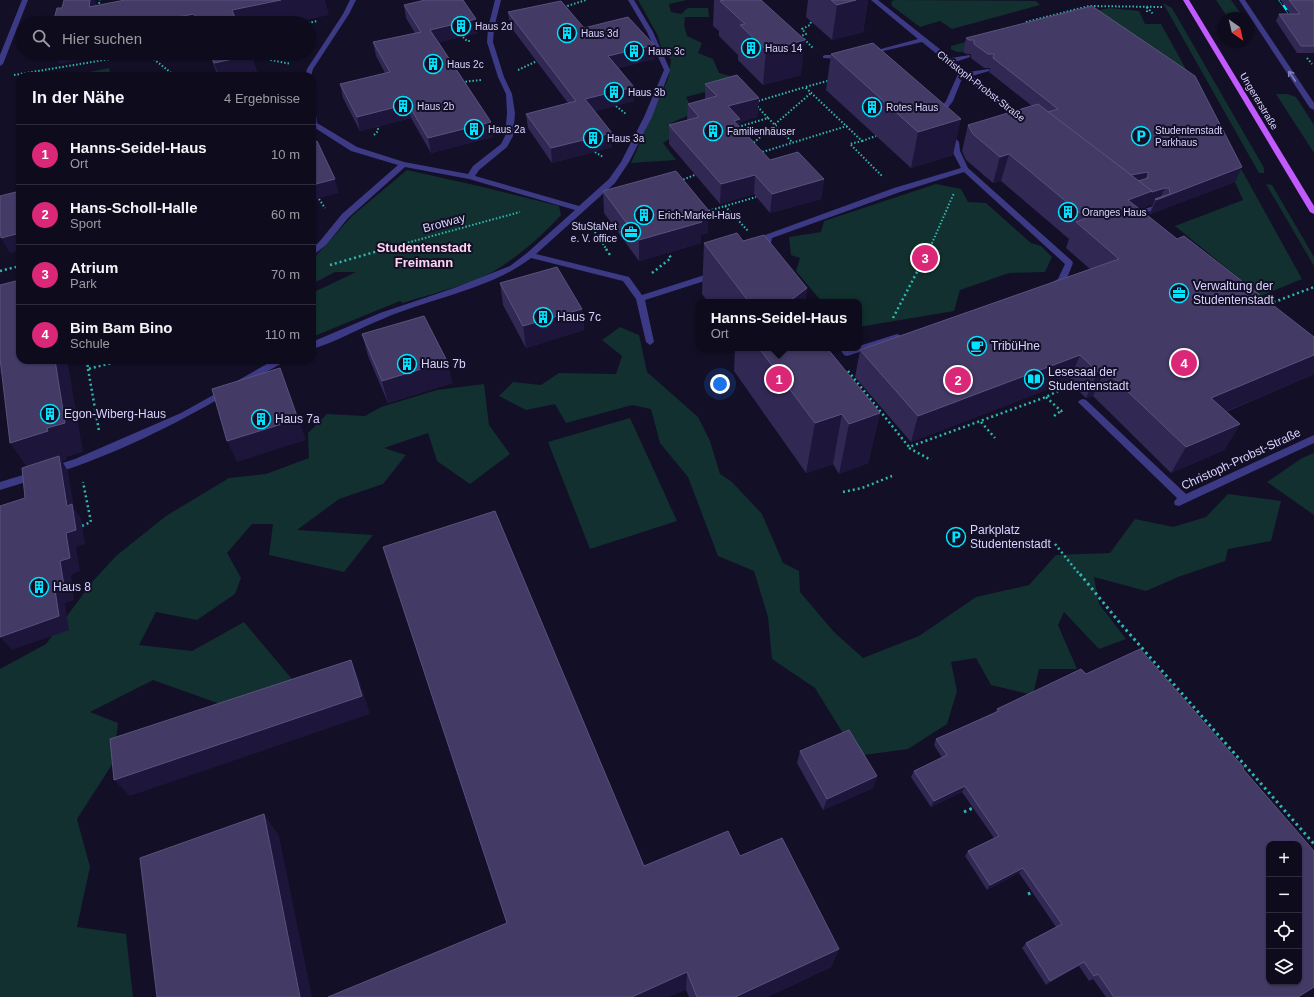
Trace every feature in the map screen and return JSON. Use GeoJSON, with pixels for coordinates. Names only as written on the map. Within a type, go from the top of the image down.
{"type":"FeatureCollection","features":[{"type":"Feature","properties":{"kind":"main road","name":"Ungererstraße"},"geometry":{"type":"LineString","coordinates":[[1186,0],[1314,212]]}},
{"type":"Feature","properties":{"kind":"street"},"geometry":{"type":"LineString","coordinates":[[19,16],[25,0]]}},
{"type":"Feature","properties":{"kind":"street"},"geometry":{"type":"LineString","coordinates":[[316,60],[346,14],[353,0]]}},
{"type":"Feature","properties":{"kind":"street"},"geometry":{"type":"LineString","coordinates":[[470,177],[481,163],[504,145],[509,136],[511,113],[509,94],[501,77],[490,42],[491,28],[498,0]]}},
{"type":"Feature","properties":{"kind":"street"},"geometry":{"type":"LineString","coordinates":[[316,344],[383,315],[457,290],[513,268],[530,255],[612,181],[625,162],[648,117],[667,70],[650,32],[631,0]]}},
{"type":"Feature","properties":{"kind":"street","name":"Christoph-Probst-Straße"},"geometry":{"type":"LineString","coordinates":[[874,0],[1030,126]]}},
{"type":"Feature","properties":{"kind":"street"},"geometry":{"type":"LineString","coordinates":[[1242,0],[1314,108]]}},
{"type":"Feature","properties":{"kind":"street"},"geometry":{"type":"LineString","coordinates":[[0,64],[16,23]]}},
{"type":"Feature","properties":{"kind":"street"},"geometry":{"type":"LineString","coordinates":[[824,58],[859,58],[922,40]]}},
{"type":"Feature","properties":{"kind":"street"},"geometry":{"type":"LineString","coordinates":[[949,61],[968,56]]}},
{"type":"Feature","properties":{"kind":"street"},"geometry":{"type":"LineString","coordinates":[[309,72],[316,60]]}},
{"type":"Feature","properties":{"kind":"street"},"geometry":{"type":"LineString","coordinates":[[986,70],[964,73],[936,123],[955,142],[956,151],[965,169],[1069,262],[1062,281],[1040,289]]}},
{"type":"Feature","properties":{"kind":"street"},"geometry":{"type":"LineString","coordinates":[[316,125],[354,149],[403,164],[470,177],[580,209]]}},
{"type":"Feature","properties":{"kind":"street"},"geometry":{"type":"LineString","coordinates":[[316,249],[345,216],[403,164]]}},
{"type":"Feature","properties":{"kind":"street"},"geometry":{"type":"LineString","coordinates":[[764,260],[768,237],[897,190],[965,169]]}},
{"type":"Feature","properties":{"kind":"street"},"geometry":{"type":"LineString","coordinates":[[1140,212],[1159,206]]}},
{"type":"Feature","properties":{"kind":"street"},"geometry":{"type":"LineString","coordinates":[[530,255],[626,279],[640,299],[650,342]]}},
{"type":"Feature","properties":{"kind":"street"},"geometry":{"type":"LineString","coordinates":[[640,299],[721,273]]}},
{"type":"Feature","properties":{"kind":"street"},"geometry":{"type":"LineString","coordinates":[[862,349],[909,334]]}},
{"type":"Feature","properties":{"kind":"street"},"geometry":{"type":"LineString","coordinates":[[0,486],[78,462],[102,450],[184,415],[273,364]]}},
{"type":"Feature","properties":{"kind":"street","name":"Christoph-Probst-Straße"},"geometry":{"type":"LineString","coordinates":[[1083,402],[1182,501],[1314,439]]}},
{"type":"Feature","properties":{"kind":"path"},"geometry":{"type":"LineString","coordinates":[[97,10],[100,0]]}},
{"type":"Feature","properties":{"kind":"path"},"geometry":{"type":"LineString","coordinates":[[563,7],[586,0]]}},
{"type":"Feature","properties":{"kind":"path"},"geometry":{"type":"LineString","coordinates":[[1021,24],[1089,6],[1162,7]]}},
{"type":"Feature","properties":{"kind":"path"},"geometry":{"type":"LineString","coordinates":[[1147,7],[1147,14]]}},
{"type":"Feature","properties":{"kind":"path"},"geometry":{"type":"LineString","coordinates":[[1147,7],[1153,14]]}},
{"type":"Feature","properties":{"kind":"path"},"geometry":{"type":"LineString","coordinates":[[795,38],[802,38],[806,34],[802,29],[810,25],[811,22]]}},
{"type":"Feature","properties":{"kind":"path"},"geometry":{"type":"LineString","coordinates":[[1307,58],[1312,64],[1311,58]]}},
{"type":"Feature","properties":{"kind":"path"},"geometry":{"type":"LineString","coordinates":[[31,72],[104,60]]}},
{"type":"Feature","properties":{"kind":"path"},"geometry":{"type":"LineString","coordinates":[[155,60],[170,72]]}},
{"type":"Feature","properties":{"kind":"path"},"geometry":{"type":"LineString","coordinates":[[271,60],[310,69]]}},
{"type":"Feature","properties":{"kind":"path"},"geometry":{"type":"LineString","coordinates":[[7,76],[16,75]]}},
{"type":"Feature","properties":{"kind":"path"},"geometry":{"type":"LineString","coordinates":[[792,142],[753,102],[833,80]]}},
{"type":"Feature","properties":{"kind":"path"},"geometry":{"type":"LineString","coordinates":[[805,87],[862,141]]}},
{"type":"Feature","properties":{"kind":"path"},"geometry":{"type":"LineString","coordinates":[[748,148],[811,93]]}},
{"type":"Feature","properties":{"kind":"path"},"geometry":{"type":"LineString","coordinates":[[740,132],[735,128],[768,118]]}},
{"type":"Feature","properties":{"kind":"path"},"geometry":{"type":"LineString","coordinates":[[754,154],[847,126]]}},
{"type":"Feature","properties":{"kind":"path"},"geometry":{"type":"LineString","coordinates":[[876,136],[850,144],[897,190]]}},
{"type":"Feature","properties":{"kind":"path"},"geometry":{"type":"LineString","coordinates":[[748,140],[761,152]]}},
{"type":"Feature","properties":{"kind":"path"},"geometry":{"type":"LineString","coordinates":[[880,343],[926,257],[965,169]]}},
{"type":"Feature","properties":{"kind":"path"},"geometry":{"type":"LineString","coordinates":[[679,181],[698,174]]}},
{"type":"Feature","properties":{"kind":"path"},"geometry":{"type":"LineString","coordinates":[[704,212],[756,197]]}},
{"type":"Feature","properties":{"kind":"path"},"geometry":{"type":"LineString","coordinates":[[725,206],[746,230],[768,237]]}},
{"type":"Feature","properties":{"kind":"path"},"geometry":{"type":"LineString","coordinates":[[580,209],[626,279]]}},
{"type":"Feature","properties":{"kind":"path","name":"Brotway"},"geometry":{"type":"LineString","coordinates":[[326,266],[419,238],[522,212]]}},
{"type":"Feature","properties":{"kind":"path"},"geometry":{"type":"LineString","coordinates":[[633,288],[671,258],[668,253]]}},
{"type":"Feature","properties":{"kind":"path"},"geometry":{"type":"LineString","coordinates":[[0,271],[16,267]]}},
{"type":"Feature","properties":{"kind":"path"},"geometry":{"type":"LineString","coordinates":[[1262,307],[1314,287]]}},
{"type":"Feature","properties":{"kind":"path"},"geometry":{"type":"LineString","coordinates":[[87,364],[102,450]]}},
{"type":"Feature","properties":{"kind":"path"},"geometry":{"type":"LineString","coordinates":[[88,369],[108,364]]}},
{"type":"Feature","properties":{"kind":"path"},"geometry":{"type":"LineString","coordinates":[[848,373],[909,447],[931,460]]}},
{"type":"Feature","properties":{"kind":"path"},"geometry":{"type":"LineString","coordinates":[[909,447],[1046,397],[1068,386],[1063,381]]}},
{"type":"Feature","properties":{"kind":"path"},"geometry":{"type":"LineString","coordinates":[[1054,416],[1061,411]]}},
{"type":"Feature","properties":{"kind":"path"},"geometry":{"type":"LineString","coordinates":[[981,422],[995,438]]}},
{"type":"Feature","properties":{"kind":"path"},"geometry":{"type":"LineString","coordinates":[[78,462],[91,522],[82,526]]}},
{"type":"Feature","properties":{"kind":"path"},"geometry":{"type":"LineString","coordinates":[[842,492],[862,488],[892,476]]}},
{"type":"Feature","properties":{"kind":"path"},"geometry":{"type":"LineString","coordinates":[[1055,544],[1120,623],[1314,844]]}},
{"type":"Feature","properties":{"kind":"path"},"geometry":{"type":"LineString","coordinates":[[1184,707],[1191,704]]}},
{"type":"Feature","properties":{"kind":"path"},"geometry":{"type":"LineString","coordinates":[[1249,782],[1256,778]]}},
{"type":"Feature","properties":{"kind":"path"},"geometry":{"type":"LineString","coordinates":[[964,812],[978,805]]}},
{"type":"Feature","properties":{"kind":"path"},"geometry":{"type":"LineString","coordinates":[[1028,894],[1042,887]]}},
{"type":"Feature","properties":{"kind":"green space"},"geometry":{"type":"Polygon","coordinates":[[[638,0],[687,0],[669,4],[671,12],[681,14],[688,8],[708,8],[709,17],[685,17],[684,25],[687,36],[702,43],[698,53],[713,59],[719,73],[741,79],[733,93],[716,89],[686,97],[694,113],[671,123],[677,134],[663,143],[676,160],[631,163],[668,79],[671,60],[661,47],[658,36],[638,0]]]}},
{"type":"Feature","properties":{"kind":"green space"},"geometry":{"type":"Polygon","coordinates":[[[894,0],[1036,1],[1040,5],[952,29],[940,21],[920,27],[892,6],[891,2],[894,0]]]}},
{"type":"Feature","properties":{"kind":"green space"},"geometry":{"type":"Polygon","coordinates":[[[1216,0],[1231,0],[1240,12],[1224,12],[1216,0]]]}},
{"type":"Feature","properties":{"kind":"green space"},"geometry":{"type":"Polygon","coordinates":[[[1163,3],[1172,8],[1264,168],[1264,173],[1259,173],[1163,3]]]}},
{"type":"Feature","properties":{"kind":"green space"},"geometry":{"type":"Polygon","coordinates":[[[1110,8],[1139,11],[1145,24],[1161,24],[1302,279],[1261,296],[1175,226],[1243,200],[1235,182],[1087,20],[962,52],[957,52],[951,49],[951,46],[1047,20],[1110,8]]]}},
{"type":"Feature","properties":{"kind":"green space"},"geometry":{"type":"Polygon","coordinates":[[[109,68],[110,72],[90,72],[109,68]]]}},
{"type":"Feature","properties":{"kind":"green space"},"geometry":{"type":"Polygon","coordinates":[[[1276,94],[1287,94],[1296,97],[1314,125],[1314,153],[1276,94]]]}},
{"type":"Feature","properties":{"kind":"green space"},"geometry":{"type":"Polygon","coordinates":[[[407,170],[559,206],[561,215],[554,223],[522,252],[496,270],[475,280],[403,303],[400,301],[316,335],[316,291],[356,272],[335,272],[316,282],[316,256],[352,216],[407,170]]]}},
{"type":"Feature","properties":{"kind":"green space"},"geometry":{"type":"Polygon","coordinates":[[[936,184],[961,189],[968,202],[986,203],[1031,243],[1041,246],[1052,257],[1045,272],[1009,273],[960,290],[954,311],[862,326],[862,299],[819,299],[796,271],[800,258],[791,255],[789,237],[821,232],[824,221],[936,184]]]}},
{"type":"Feature","properties":{"kind":"green space"},"geometry":{"type":"Polygon","coordinates":[[[1266,184],[1272,185],[1314,257],[1314,266],[1266,184]]]}},
{"type":"Feature","properties":{"kind":"green space"},"geometry":{"type":"Polygon","coordinates":[[[620,327],[639,335],[647,372],[698,417],[710,441],[720,474],[732,482],[762,514],[783,563],[799,571],[800,592],[834,632],[863,658],[919,636],[976,597],[1029,585],[1056,555],[1110,553],[1135,519],[1173,527],[1206,517],[1228,494],[1281,501],[1271,541],[1228,549],[1225,561],[1178,577],[1146,591],[1094,577],[1099,604],[1126,639],[1099,649],[1064,612],[1058,625],[1077,669],[1039,669],[1033,695],[991,685],[976,658],[951,662],[957,691],[947,724],[908,749],[857,756],[815,688],[772,659],[768,617],[754,571],[718,556],[688,477],[660,443],[651,409],[632,405],[566,423],[555,404],[526,410],[499,396],[513,382],[541,385],[559,373],[616,374],[622,356],[602,340],[620,327]]]}},
{"type":"Feature","properties":{"kind":"green space"},"geometry":{"type":"Polygon","coordinates":[[[484,384],[489,425],[510,454],[470,484],[437,461],[428,433],[384,448],[406,455],[383,484],[339,499],[297,530],[373,535],[344,572],[269,555],[273,524],[252,524],[227,553],[241,578],[235,594],[197,620],[156,612],[139,645],[192,651],[244,622],[292,679],[237,710],[153,680],[90,712],[118,723],[113,763],[77,819],[90,867],[77,927],[126,934],[133,997],[0,997],[0,669],[46,644],[93,581],[116,556],[166,516],[229,478],[266,474],[309,458],[308,433],[327,414],[365,416],[381,407],[437,390],[484,384]]]}},
{"type":"Feature","properties":{"kind":"green space"},"geometry":{"type":"Polygon","coordinates":[[[630,418],[677,521],[590,549],[548,442],[630,418]]]}},
{"type":"Feature","properties":{"kind":"green space"},"geometry":{"type":"Polygon","coordinates":[[[1314,453],[1314,515],[1267,482],[1302,458],[1314,453]]]}},
{"type":"Feature","properties":{"kind":"building"},"geometry":{"type":"Polygon","coordinates":[[[64,0],[90,0],[89,7],[125,0],[281,0],[232,10],[234,16],[195,16],[194,14],[183,16],[55,16],[57,8],[62,8],[64,0]]]}},
{"type":"Feature","properties":{"kind":"building"},"geometry":{"type":"Polygon","coordinates":[[[425,0],[463,0],[476,19],[430,30],[491,122],[428,138],[408,104],[357,117],[340,84],[390,72],[373,42],[421,32],[404,5],[425,0]]]}},
{"type":"Feature","properties":{"kind":"building"},"geometry":{"type":"Polygon","coordinates":[[[761,0],[805,40],[766,50],[740,25],[745,24],[720,1],[761,0]]]}},
{"type":"Feature","properties":{"kind":"building"},"geometry":{"type":"Polygon","coordinates":[[[831,0],[856,0],[837,5],[831,0]]]}},
{"type":"Feature","properties":{"kind":"building"},"geometry":{"type":"Polygon","coordinates":[[[1289,0],[1314,0],[1314,46],[1301,46],[1279,14],[1300,14],[1289,0]]]}},
{"type":"Feature","properties":{"kind":"building"},"geometry":{"type":"Polygon","coordinates":[[[561,1],[584,28],[628,17],[654,45],[608,56],[634,87],[585,99],[612,133],[551,148],[526,114],[576,101],[508,12],[561,1]]]}},
{"type":"Feature","properties":{"kind":"building","name":"Studentenstadt Parkhaus"},"geometry":{"type":"Polygon","coordinates":[[[1092,6],[1195,76],[1242,167],[1156,200],[1155,199],[1170,194],[1169,188],[1152,192],[1138,181],[1148,178],[1148,172],[1131,175],[1048,112],[1058,109],[993,58],[994,54],[988,54],[974,44],[974,40],[969,40],[966,38],[1092,6]]]}},
{"type":"Feature","properties":{"kind":"building"},"geometry":{"type":"Polygon","coordinates":[[[873,43],[961,119],[918,132],[831,54],[873,43]]]}},
{"type":"Feature","properties":{"kind":"building"},"geometry":{"type":"Polygon","coordinates":[[[213,60],[228,60],[214,63],[213,60]]]}},
{"type":"Feature","properties":{"kind":"building"},"geometry":{"type":"Polygon","coordinates":[[[737,75],[759,98],[728,106],[740,119],[734,121],[770,160],[798,152],[824,179],[772,194],[755,175],[721,184],[669,125],[699,117],[688,104],[717,96],[705,84],[737,75]]]}},
{"type":"Feature","properties":{"kind":"building"},"geometry":{"type":"Polygon","coordinates":[[[1038,104],[1152,191],[1128,200],[1177,239],[1184,236],[1314,337],[1314,355],[1211,398],[1240,424],[1186,447],[1105,370],[1098,372],[1080,355],[918,416],[861,351],[862,349],[1119,259],[1076,222],[1086,218],[1009,154],[1000,157],[973,134],[968,125],[1038,104]]]}},
{"type":"Feature","properties":{"kind":"building"},"geometry":{"type":"Polygon","coordinates":[[[316,141],[335,179],[316,184],[316,141]]]}},
{"type":"Feature","properties":{"kind":"building"},"geometry":{"type":"Polygon","coordinates":[[[676,171],[709,211],[696,215],[702,222],[639,240],[603,191],[676,171]]]}},
{"type":"Feature","properties":{"kind":"building"},"geometry":{"type":"Polygon","coordinates":[[[16,192],[16,234],[1,238],[0,230],[0,196],[16,192]]]}},
{"type":"Feature","properties":{"kind":"building"},"geometry":{"type":"Polygon","coordinates":[[[737,233],[743,241],[764,235],[807,288],[793,299],[747,299],[704,243],[737,233]]]}},
{"type":"Feature","properties":{"kind":"building"},"geometry":{"type":"Polygon","coordinates":[[[557,267],[582,309],[523,326],[500,283],[557,267]]]}},
{"type":"Feature","properties":{"kind":"building"},"geometry":{"type":"Polygon","coordinates":[[[16,281],[16,364],[56,364],[65,423],[47,428],[48,431],[10,443],[0,358],[0,285],[16,281]]]}},
{"type":"Feature","properties":{"kind":"building"},"geometry":{"type":"Polygon","coordinates":[[[424,316],[447,361],[382,381],[362,334],[424,316]]]}},
{"type":"Feature","properties":{"kind":"building"},"geometry":{"type":"Polygon","coordinates":[[[761,351],[829,351],[880,413],[849,424],[842,414],[815,423],[761,351]]]}},
{"type":"Feature","properties":{"kind":"building"},"geometry":{"type":"Polygon","coordinates":[[[280,368],[298,419],[227,441],[212,389],[280,368]]]}},
{"type":"Feature","properties":{"kind":"building","name":"Haus 8"},"geometry":{"type":"Polygon","coordinates":[[[59,456],[67,506],[72,504],[76,530],[66,533],[70,558],[60,561],[64,586],[55,590],[59,616],[0,637],[0,506],[25,498],[22,468],[59,456]]]}},
{"type":"Feature","properties":{"kind":"building"},"geometry":{"type":"Polygon","coordinates":[[[495,511],[644,866],[728,831],[740,856],[782,838],[839,949],[735,997],[697,997],[687,972],[632,997],[328,997],[507,923],[383,547],[495,511]]]}},
{"type":"Feature","properties":{"kind":"building"},"geometry":{"type":"Polygon","coordinates":[[[1140,649],[1314,851],[1314,987],[1298,997],[1114,997],[1098,974],[1094,976],[1084,962],[1050,981],[1026,943],[1062,924],[1023,868],[990,885],[968,851],[999,836],[965,786],[934,801],[914,771],[947,755],[936,739],[999,711],[997,709],[1081,669],[1086,674],[1140,649]]]}},
{"type":"Feature","properties":{"kind":"building"},"geometry":{"type":"Polygon","coordinates":[[[351,660],[362,696],[114,780],[110,739],[351,660]]]}},
{"type":"Feature","properties":{"kind":"building"},"geometry":{"type":"Polygon","coordinates":[[[849,730],[877,776],[827,799],[800,751],[849,730]]]}},
{"type":"Feature","properties":{"kind":"building"},"geometry":{"type":"Polygon","coordinates":[[[264,814],[300,997],[157,997],[140,858],[264,814]]]}},
{"type":"Feature","properties":{"kind":"railway"},"geometry":{"type":"LineString","coordinates":[[1280,0],[1296,23]]}},
{"type":"Feature","properties":{"kind":"place","name":"Haus 2d"},"geometry":{"type":"Point","coordinates":[461,26]}},
{"type":"Feature","properties":{"kind":"place","name":"Haus 3d"},"geometry":{"type":"Point","coordinates":[567,33]}},
{"type":"Feature","properties":{"kind":"place","name":"Haus 14"},"geometry":{"type":"Point","coordinates":[751,48]}},
{"type":"Feature","properties":{"kind":"place","name":"Haus 3c"},"geometry":{"type":"Point","coordinates":[634,51]}},
{"type":"Feature","properties":{"kind":"place","name":"Haus 2c"},"geometry":{"type":"Point","coordinates":[433,64]}},
{"type":"Feature","properties":{"kind":"place","name":"Haus 3b"},"geometry":{"type":"Point","coordinates":[614,92]}},
{"type":"Feature","properties":{"kind":"place","name":"Haus 2b"},"geometry":{"type":"Point","coordinates":[403,106]}},
{"type":"Feature","properties":{"kind":"place","name":"Rotes Haus"},"geometry":{"type":"Point","coordinates":[872,107]}},
{"type":"Feature","properties":{"kind":"place","name":"Haus 2a"},"geometry":{"type":"Point","coordinates":[474,129]}},
{"type":"Feature","properties":{"kind":"place","name":"Familienhäuser"},"geometry":{"type":"Point","coordinates":[713,131]}},
{"type":"Feature","properties":{"kind":"place","name":"Studentenstadt Parkhaus"},"geometry":{"type":"Point","coordinates":[1141,136]}},
{"type":"Feature","properties":{"kind":"place","name":"Haus 3a"},"geometry":{"type":"Point","coordinates":[593,138]}},
{"type":"Feature","properties":{"kind":"place","name":"Oranges Haus"},"geometry":{"type":"Point","coordinates":[1068,212]}},
{"type":"Feature","properties":{"kind":"place","name":"Erich-Markel-Haus"},"geometry":{"type":"Point","coordinates":[644,215]}},
{"type":"Feature","properties":{"kind":"place","name":"StuStaNet e. V. office"},"geometry":{"type":"Point","coordinates":[631,232]}},
{"type":"Feature","properties":{"kind":"place","name":"Atrium"},"geometry":{"type":"Point","coordinates":[925,258]}},
{"type":"Feature","properties":{"kind":"place","name":"Verwaltung der Studentenstadt"},"geometry":{"type":"Point","coordinates":[1179,293]}},
{"type":"Feature","properties":{"kind":"place","name":"Haus 7c"},"geometry":{"type":"Point","coordinates":[543,317]}},
{"type":"Feature","properties":{"kind":"place","name":"TribüHne"},"geometry":{"type":"Point","coordinates":[977,346]}},
{"type":"Feature","properties":{"kind":"place","name":"Bim Bam Bino"},"geometry":{"type":"Point","coordinates":[1184,363]}},
{"type":"Feature","properties":{"kind":"place","name":"Haus 7b"},"geometry":{"type":"Point","coordinates":[407,364]}},
{"type":"Feature","properties":{"kind":"place","name":"Hanns-Seidel-Haus"},"geometry":{"type":"Point","coordinates":[779,379]}},
{"type":"Feature","properties":{"kind":"place","name":"Lesesaal der Studentenstadt"},"geometry":{"type":"Point","coordinates":[1034,379]}},
{"type":"Feature","properties":{"kind":"place","name":"Hans-Scholl-Halle"},"geometry":{"type":"Point","coordinates":[958,380]}},
{"type":"Feature","properties":{"kind":"place","name":"Egon-Wiberg-Haus"},"geometry":{"type":"Point","coordinates":[50,414]}},
{"type":"Feature","properties":{"kind":"place","name":"Haus 7a"},"geometry":{"type":"Point","coordinates":[261,419]}},
{"type":"Feature","properties":{"kind":"place","name":"Parkplatz Studentenstadt"},"geometry":{"type":"Point","coordinates":[956,537]}},
{"type":"Feature","properties":{"kind":"place","name":"Haus 8"},"geometry":{"type":"Point","coordinates":[39,587]}},
{"type":"Feature","properties":{"kind":"district","name":"Studentenstadt Freimann"},"geometry":{"type":"Point","coordinates":[424,254]}}]}
